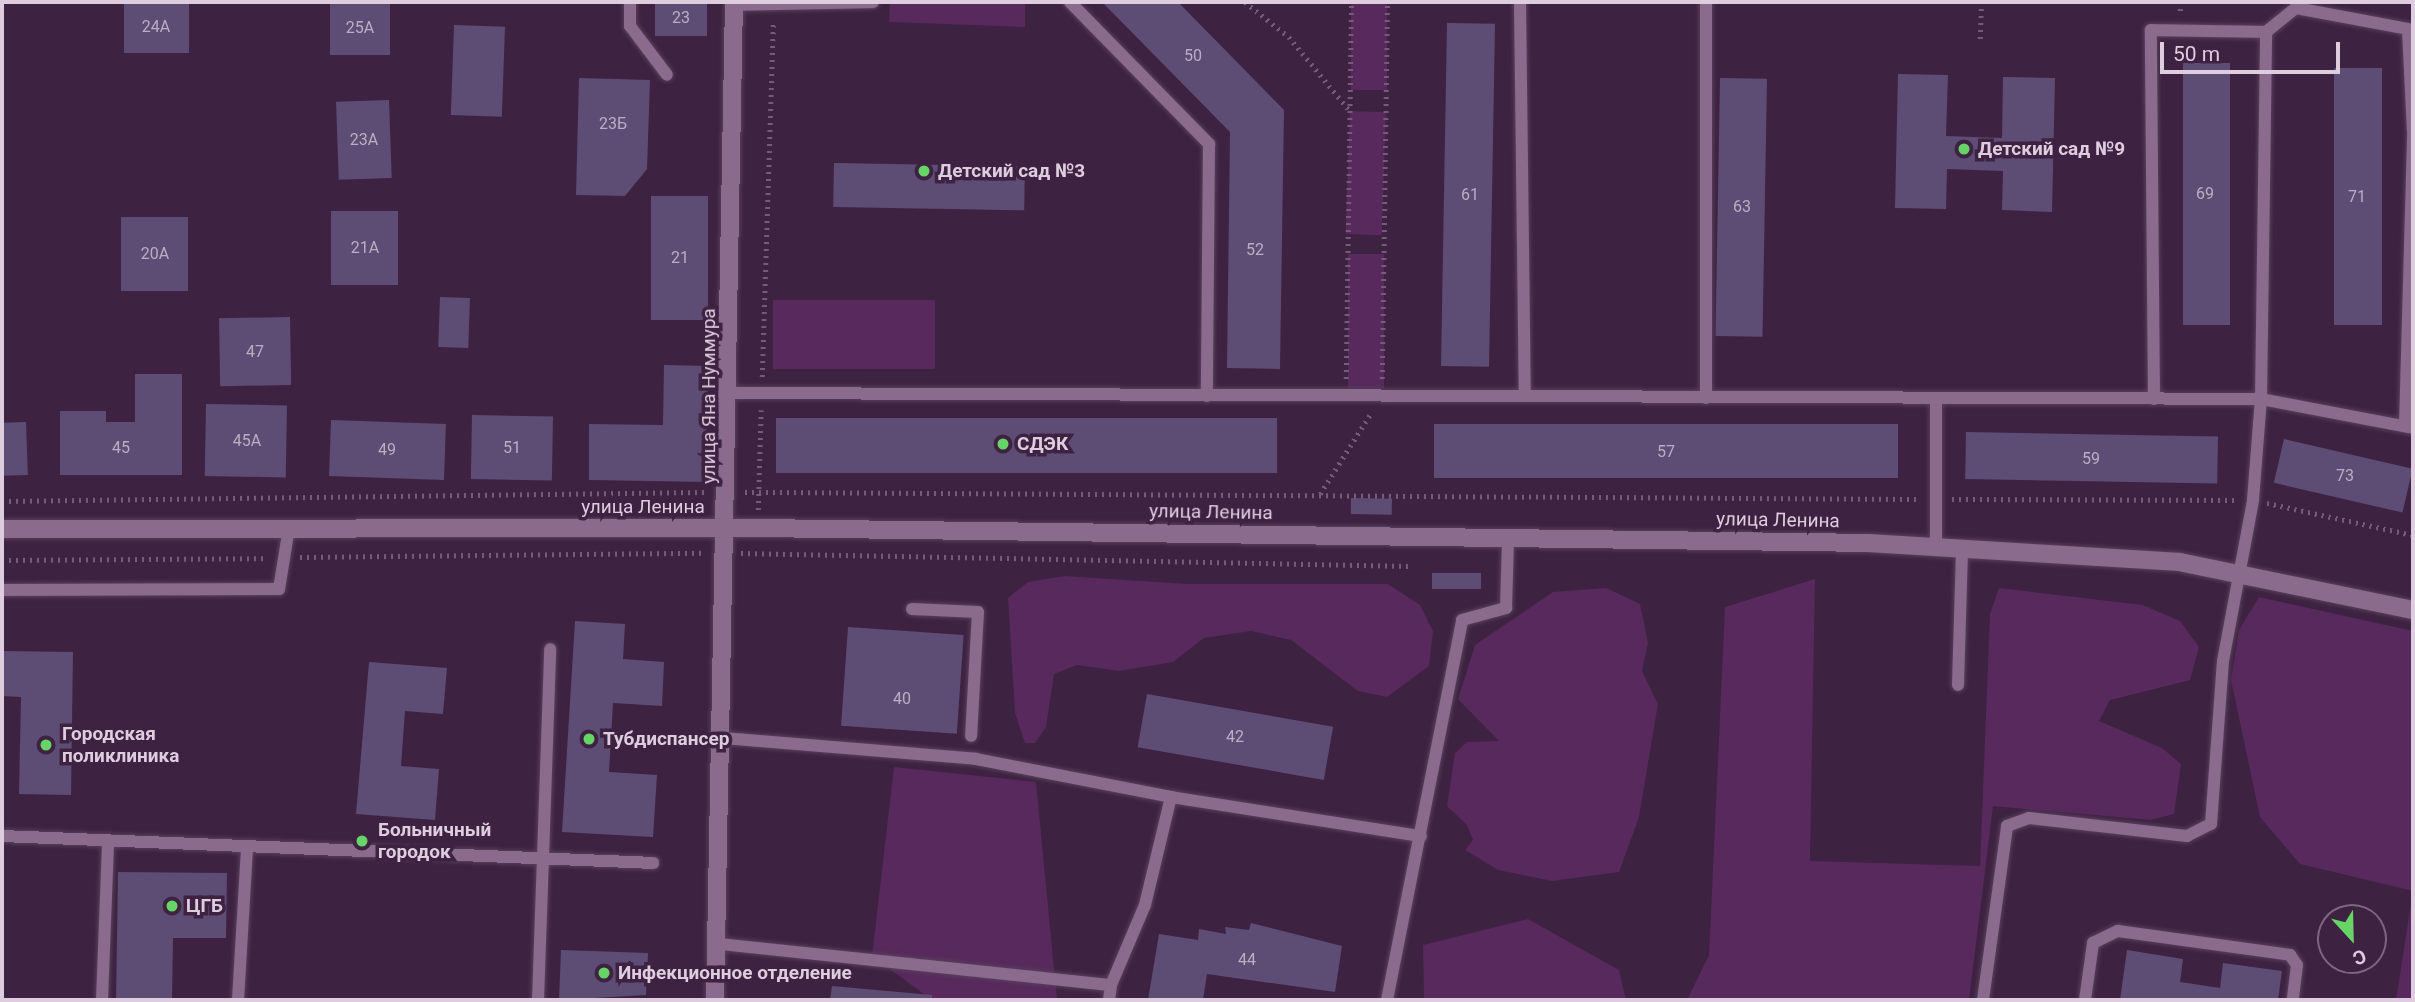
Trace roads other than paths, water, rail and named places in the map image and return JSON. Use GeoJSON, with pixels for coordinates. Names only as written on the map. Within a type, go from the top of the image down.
{"type":"FeatureCollection","features":[{"type":"Feature","properties":{"kind":"main road","name":"улица Яна Нуммура"},"geometry":{"type":"LineString","coordinates":[[715,1000],[720,944],[729,492],[734,3]]}},
{"type":"Feature","properties":{"kind":"main road","name":"улица Ленина"},"geometry":{"type":"LineString","coordinates":[[2,529],[757,528],[1936,547],[2179,562],[2413,610]]}},
{"type":"Feature","properties":{"kind":"lane"},"geometry":{"type":"LineString","coordinates":[[630,2],[630,26],[667,75]]}},
{"type":"Feature","properties":{"kind":"lane"},"geometry":{"type":"LineString","coordinates":[[734,3],[773,5],[873,2]]}},
{"type":"Feature","properties":{"kind":"lane"},"geometry":{"type":"LineString","coordinates":[[1070,2],[1209,144],[1207,396]]}},
{"type":"Feature","properties":{"kind":"lane"},"geometry":{"type":"LineString","coordinates":[[1520,2],[1525,396]]}},
{"type":"Feature","properties":{"kind":"lane"},"geometry":{"type":"LineString","coordinates":[[1706,2],[1706,398]]}},
{"type":"Feature","properties":{"kind":"lane"},"geometry":{"type":"LineString","coordinates":[[729,393],[1936,399],[2154,399],[2261,399],[2409,427],[2413,133],[2411,30],[2296,5],[2266,32],[2151,30],[2154,399]]}},
{"type":"Feature","properties":{"kind":"lane"},"geometry":{"type":"LineString","coordinates":[[1983,1000],[2007,826],[2029,818],[2187,836],[2208,830],[2223,661],[2242,574],[2253,500],[2261,399],[2266,32]]}},
{"type":"Feature","properties":{"kind":"lane"},"geometry":{"type":"LineString","coordinates":[[1936,399],[1936,547]]}},
{"type":"Feature","properties":{"kind":"lane"},"geometry":{"type":"LineString","coordinates":[[2,590],[279,589],[289,528]]}},
{"type":"Feature","properties":{"kind":"lane"},"geometry":{"type":"LineString","coordinates":[[1387,1000],[1462,620],[1506,608],[1508,539]]}},
{"type":"Feature","properties":{"kind":"lane"},"geometry":{"type":"LineString","coordinates":[[1958,685],[1962,549]]}},
{"type":"Feature","properties":{"kind":"lane"},"geometry":{"type":"LineString","coordinates":[[912,609],[978,612],[971,736]]}},
{"type":"Feature","properties":{"kind":"lane"},"geometry":{"type":"LineString","coordinates":[[538,1000],[550,649]]}},
{"type":"Feature","properties":{"kind":"lane"},"geometry":{"type":"LineString","coordinates":[[723,738],[976,759],[1171,797],[1421,836]]}},
{"type":"Feature","properties":{"kind":"lane"},"geometry":{"type":"LineString","coordinates":[[1109,1000],[1111,985],[1145,905],[1171,797]]}},
{"type":"Feature","properties":{"kind":"lane"},"geometry":{"type":"LineString","coordinates":[[2,836],[653,863]]}},
{"type":"Feature","properties":{"kind":"lane"},"geometry":{"type":"LineString","coordinates":[[102,1000],[108,842]]}},
{"type":"Feature","properties":{"kind":"lane"},"geometry":{"type":"LineString","coordinates":[[238,1000],[247,848]]}},
{"type":"Feature","properties":{"kind":"lane"},"geometry":{"type":"LineString","coordinates":[[2085,1000],[2093,943],[2118,931],[2290,955],[2297,965],[2293,1000]]}},
{"type":"Feature","properties":{"kind":"lane"},"geometry":{"type":"LineString","coordinates":[[720,944],[1111,985]]}},
{"type":"Feature","properties":{"kind":"place","name":"Детский сад №9"},"geometry":{"type":"Point","coordinates":[1964,149]}},
{"type":"Feature","properties":{"kind":"place","name":"Детский сад №3"},"geometry":{"type":"Point","coordinates":[924,171]}},
{"type":"Feature","properties":{"kind":"place","name":"СДЭК"},"geometry":{"type":"Point","coordinates":[1003,444]}},
{"type":"Feature","properties":{"kind":"place","name":"Тубдиспансер"},"geometry":{"type":"Point","coordinates":[589,739]}},
{"type":"Feature","properties":{"kind":"place","name":"Городская поликлиника"},"geometry":{"type":"Point","coordinates":[46,745]}},
{"type":"Feature","properties":{"kind":"place","name":"Больничный городок"},"geometry":{"type":"Point","coordinates":[362,841]}},
{"type":"Feature","properties":{"kind":"place","name":"ЦГБ"},"geometry":{"type":"Point","coordinates":[172,906]}},
{"type":"Feature","properties":{"kind":"place","name":"Инфекционное отделение"},"geometry":{"type":"Point","coordinates":[604,973]}}]}
